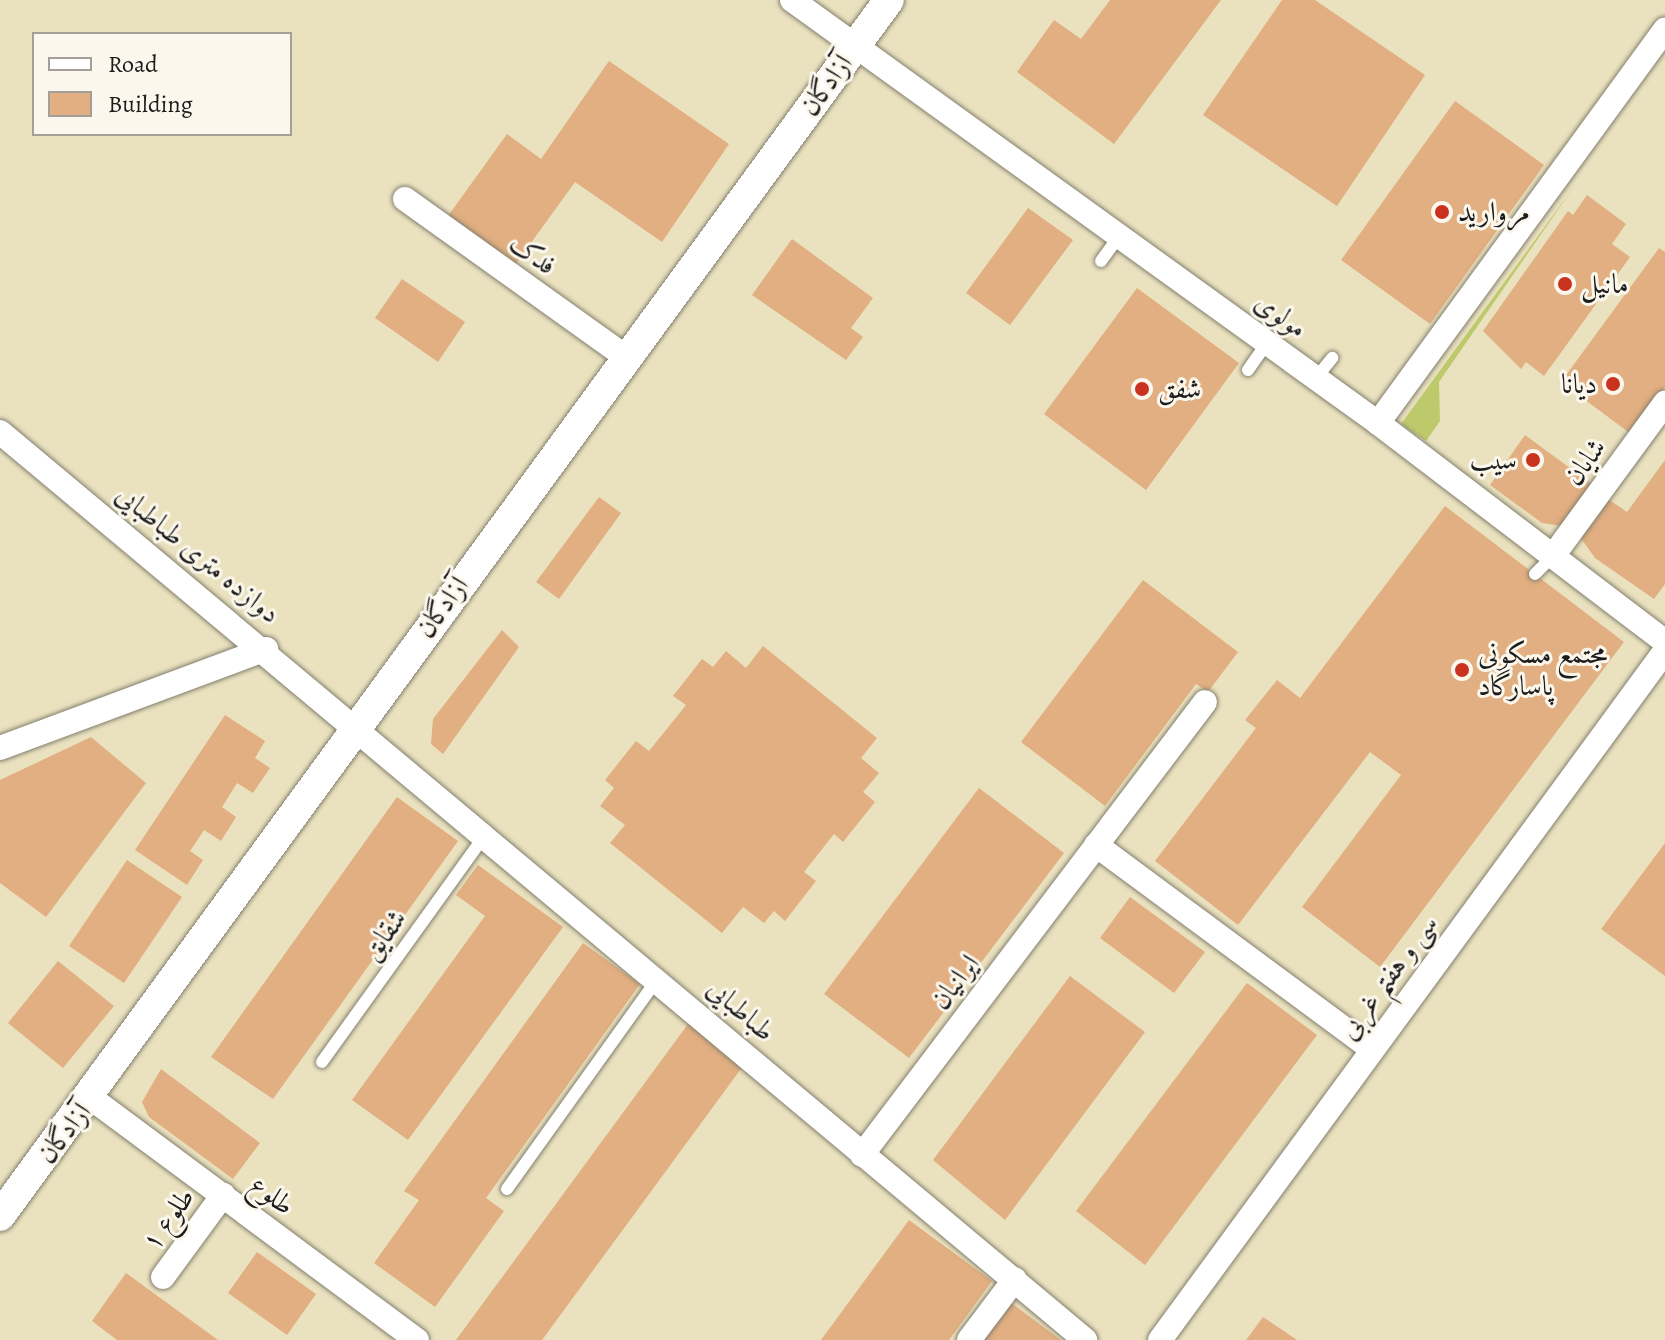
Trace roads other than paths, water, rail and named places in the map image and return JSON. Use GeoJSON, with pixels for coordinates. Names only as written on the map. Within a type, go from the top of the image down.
{"type":"FeatureCollection","features":[{"type":"Feature","properties":{"kind":"street","name":"مولوی"},"geometry":{"type":"LineString","coordinates":[[792,0],[1378,423],[1455,470],[1553,556],[1665,642]]}},
{"type":"Feature","properties":{"kind":"street","name":"آزادگان"},"geometry":{"type":"LineString","coordinates":[[0,1216],[91,1098],[354,727],[889,0]]}},
{"type":"Feature","properties":{"kind":"street"},"geometry":{"type":"LineString","coordinates":[[1378,423],[1665,29]]}},
{"type":"Feature","properties":{"kind":"street","name":"فدک"},"geometry":{"type":"LineString","coordinates":[[405,199],[626,357]]}},
{"type":"Feature","properties":{"kind":"street","name":"شایان"},"geometry":{"type":"LineString","coordinates":[[1553,556],[1632,457],[1654,416]]}},
{"type":"Feature","properties":{"kind":"street","name":"دوازده متری طباطبایی"},"geometry":{"type":"LineString","coordinates":[[0,432],[266,649],[354,727]]}},
{"type":"Feature","properties":{"kind":"street"},"geometry":{"type":"LineString","coordinates":[[0,748],[266,649]]}},
{"type":"Feature","properties":{"kind":"street","name":"سی و هفتم غربی"},"geometry":{"type":"LineString","coordinates":[[1160,1340],[1665,651]]}},
{"type":"Feature","properties":{"kind":"street","name":"ایرانیان"},"geometry":{"type":"LineString","coordinates":[[862,1155],[1205,702]]}},
{"type":"Feature","properties":{"kind":"street","name":"طباطبایی"},"geometry":{"type":"LineString","coordinates":[[354,727],[658,978],[862,1155],[1085,1340]]}},
{"type":"Feature","properties":{"kind":"street"},"geometry":{"type":"LineString","coordinates":[[1096,845],[1372,1049]]}},
{"type":"Feature","properties":{"kind":"street","name":"طلوع"},"geometry":{"type":"LineString","coordinates":[[91,1098],[417,1340]]}},
{"type":"Feature","properties":{"kind":"street","name":"طلوع ۱"},"geometry":{"type":"LineString","coordinates":[[163,1277],[223,1195]]}},
{"type":"Feature","properties":{"kind":"street"},"geometry":{"type":"LineString","coordinates":[[969,1340],[1015,1279]]}},
{"type":"Feature","properties":{"kind":"lane"},"geometry":{"type":"LineString","coordinates":[[1101,261],[1120,235]]}},
{"type":"Feature","properties":{"kind":"lane"},"geometry":{"type":"LineString","coordinates":[[1248,370],[1267,343]]}},
{"type":"Feature","properties":{"kind":"lane"},"geometry":{"type":"LineString","coordinates":[[1316,378],[1332,358]]}},
{"type":"Feature","properties":{"kind":"lane"},"geometry":{"type":"LineString","coordinates":[[1535,574],[1553,556]]}},
{"type":"Feature","properties":{"kind":"lane","name":"شقایق"},"geometry":{"type":"LineString","coordinates":[[322,1062],[485,835]]}},
{"type":"Feature","properties":{"kind":"lane"},"geometry":{"type":"LineString","coordinates":[[507,1189],[658,978]]}},
{"type":"Feature","properties":{"kind":"place","name":"مروارید"},"geometry":{"type":"Point","coordinates":[1442,212]}},
{"type":"Feature","properties":{"kind":"place","name":"مانیل"},"geometry":{"type":"Point","coordinates":[1565,284]}},
{"type":"Feature","properties":{"kind":"place","name":"دیانا"},"geometry":{"type":"Point","coordinates":[1613,384]}},
{"type":"Feature","properties":{"kind":"place","name":"شفق"},"geometry":{"type":"Point","coordinates":[1142,389]}},
{"type":"Feature","properties":{"kind":"place","name":"سیب"},"geometry":{"type":"Point","coordinates":[1533,460]}},
{"type":"Feature","properties":{"kind":"place","name":"مجتمع مسکونی پاسارگاد"},"geometry":{"type":"Point","coordinates":[1462,670]}}]}
